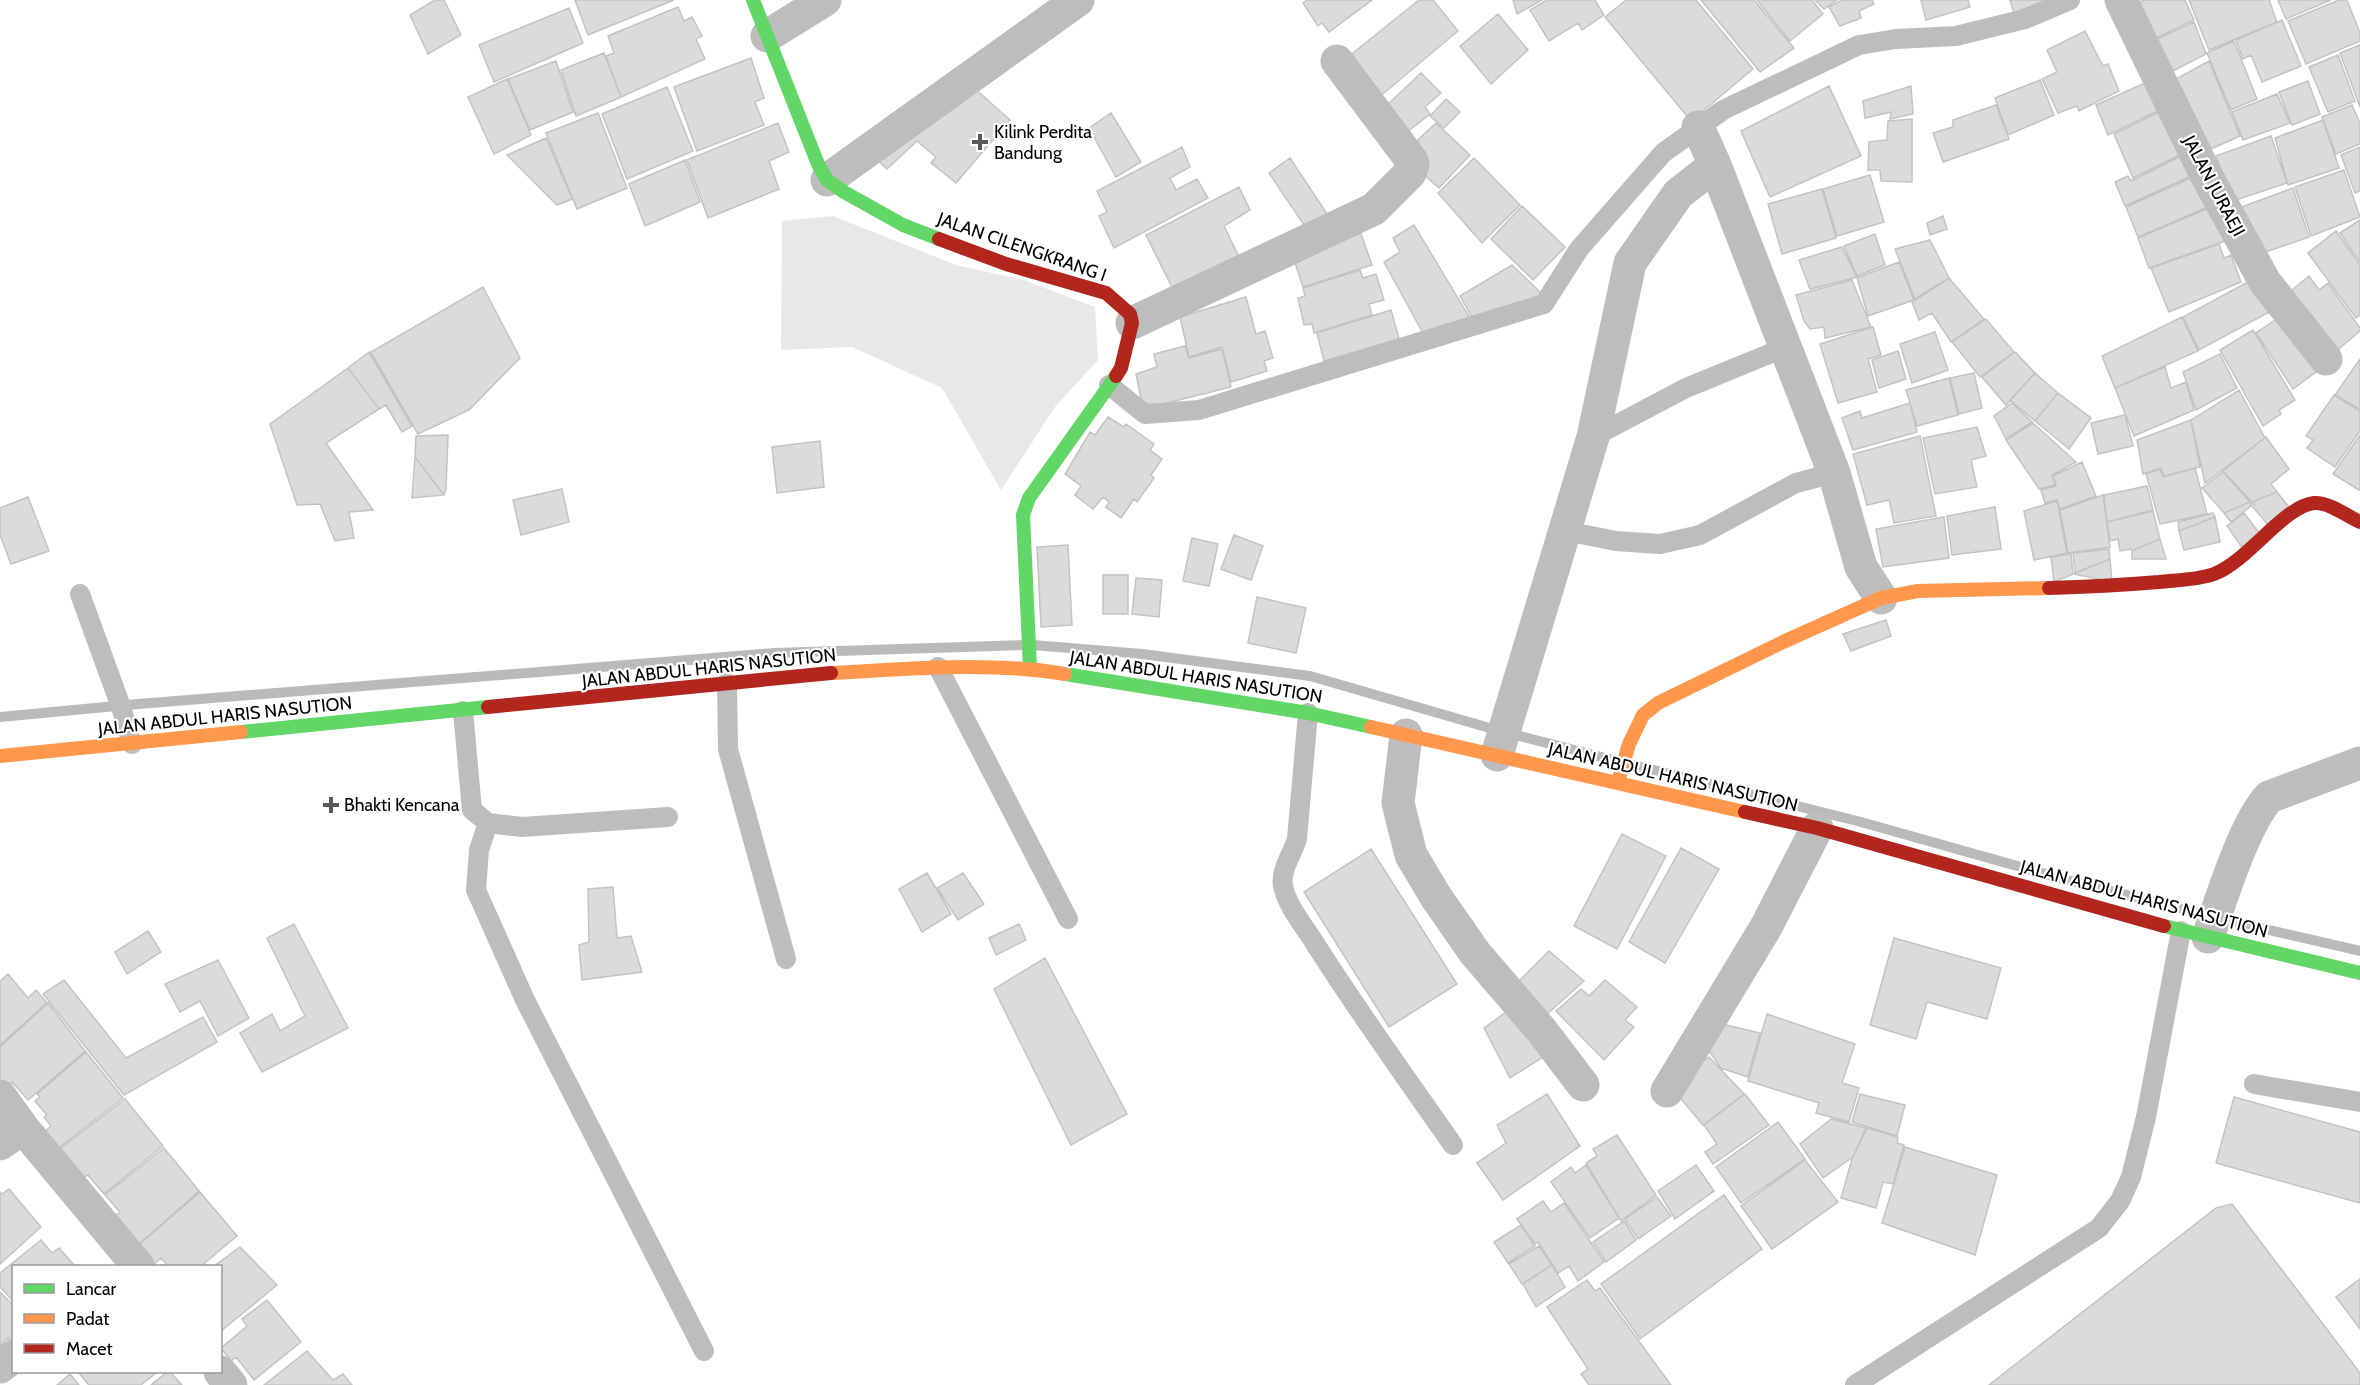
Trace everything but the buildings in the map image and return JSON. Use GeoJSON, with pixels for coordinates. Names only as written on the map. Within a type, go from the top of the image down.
{"type":"FeatureCollection","features":[{"type":"Feature","properties":{"kind":"main road"},"geometry":{"type":"LineString","coordinates":[[753,0],[826,180]]}},
{"type":"Feature","properties":{"kind":"main road","name":"JALAN CILENGKRANG I"},"geometry":{"type":"LineString","coordinates":[[826,180],[903,225],[1006,264],[1106,293],[1130,314],[1132,323]]}},
{"type":"Feature","properties":{"kind":"main road"},"geometry":{"type":"LineString","coordinates":[[1030,668],[1023,515],[1029,498],[1121,368],[1132,323]]}},
{"type":"Feature","properties":{"kind":"main road"},"geometry":{"type":"LineString","coordinates":[[1618,782],[1629,744],[1644,715],[1658,703],[1783,642],[1881,598],[1918,591],[2100,587],[2193,579],[2214,574],[2237,562],[2279,523],[2313,503],[2326,505],[2360,522]]}},
{"type":"Feature","properties":{"kind":"main road","name":"JALAN ABDUL HARIS NASUTION"},"geometry":{"type":"LineString","coordinates":[[0,756],[826,673],[938,667],[1030,668],[1308,713],[1618,782],[1816,828],[2194,934],[2360,973]]}},
{"type":"Feature","properties":{"kind":"street"},"geometry":{"type":"LineString","coordinates":[[767,36],[825,0]]}},
{"type":"Feature","properties":{"kind":"street"},"geometry":{"type":"LineString","coordinates":[[826,180],[1078,0]]}},
{"type":"Feature","properties":{"kind":"street","name":"JALAN JURAEJI"},"geometry":{"type":"LineString","coordinates":[[2121,0],[2205,173],[2265,282],[2326,359]]}},
{"type":"Feature","properties":{"kind":"street"},"geometry":{"type":"LineString","coordinates":[[1132,323],[1374,209],[1410,173],[1412,161],[1337,61]]}},
{"type":"Feature","properties":{"kind":"street"},"geometry":{"type":"LineString","coordinates":[[1698,127],[1715,165],[1834,473],[1861,567],[1881,598]]}},
{"type":"Feature","properties":{"kind":"street"},"geometry":{"type":"LineString","coordinates":[[1497,755],[1593,437],[1630,263],[1678,194],[1715,165]]}},
{"type":"Feature","properties":{"kind":"street"},"geometry":{"type":"LineString","coordinates":[[1406,735],[1398,802],[1411,855],[1436,897],[1475,953],[1542,1031],[1583,1085]]}},
{"type":"Feature","properties":{"kind":"street"},"geometry":{"type":"LineString","coordinates":[[2194,934],[2269,797],[2360,763]]}},
{"type":"Feature","properties":{"kind":"street"},"geometry":{"type":"LineString","coordinates":[[1666,1091],[1766,927],[1816,828]]}},
{"type":"Feature","properties":{"kind":"street"},"geometry":{"type":"LineString","coordinates":[[0,1096],[11,1136],[131,1264]]}},
{"type":"Feature","properties":{"kind":"street"},"geometry":{"type":"LineString","coordinates":[[0,1367],[12,1358]]}},
{"type":"Feature","properties":{"kind":"street"},"geometry":{"type":"LineString","coordinates":[[222,1373],[231,1385]]}},
{"type":"Feature","properties":{"kind":"lane"},"geometry":{"type":"LineString","coordinates":[[1109,385],[1145,414],[1199,410],[1545,304],[1580,249],[1663,153],[1723,110],[1859,45],[1896,39],[1956,36],[2025,19],[2070,0]]}},
{"type":"Feature","properties":{"kind":"lane"},"geometry":{"type":"LineString","coordinates":[[1593,437],[1686,388],[1786,347]]}},
{"type":"Feature","properties":{"kind":"lane"},"geometry":{"type":"LineString","coordinates":[[1566,531],[1616,541],[1660,544],[1700,536],[1796,483],[1834,473]]}},
{"type":"Feature","properties":{"kind":"lane"},"geometry":{"type":"LineString","coordinates":[[80,594],[132,744]]}},
{"type":"Feature","properties":{"kind":"lane"},"geometry":{"type":"LineString","coordinates":[[938,667],[1068,919]]}},
{"type":"Feature","properties":{"kind":"lane"},"geometry":{"type":"LineString","coordinates":[[727,683],[728,749],[786,959]]}},
{"type":"Feature","properties":{"kind":"lane"},"geometry":{"type":"LineString","coordinates":[[463,711],[472,810],[488,823],[522,827],[668,817]]}},
{"type":"Feature","properties":{"kind":"lane"},"geometry":{"type":"LineString","coordinates":[[1308,713],[1298,839],[1289,857],[1282,884],[1289,901],[1335,975],[1453,1145]]}},
{"type":"Feature","properties":{"kind":"lane"},"geometry":{"type":"LineString","coordinates":[[488,823],[478,850],[476,890],[525,1000],[704,1351]]}},
{"type":"Feature","properties":{"kind":"lane"},"geometry":{"type":"LineString","coordinates":[[1855,1385],[2099,1228],[2120,1201],[2131,1177],[2194,934]]}},
{"type":"Feature","properties":{"kind":"lane"},"geometry":{"type":"LineString","coordinates":[[2254,1084],[2360,1102]]}},
{"type":"Feature","properties":{"kind":"shaded area"},"geometry":{"type":"Polygon","coordinates":[[[833,216],[956,265],[1024,280],[1095,307],[1098,360],[1055,407],[1001,490],[942,388],[852,347],[781,350],[782,221],[833,216]]]}},
{"type":"Feature","properties":{"kind":"waterway"},"geometry":{"type":"LineString","coordinates":[[126,705],[775,653],[1027,645]]}},
{"type":"Feature","properties":{"kind":"waterway"},"geometry":{"type":"LineString","coordinates":[[1033,645],[1142,654],[1310,676],[1500,731]]}},
{"type":"Feature","properties":{"kind":"waterway"},"geometry":{"type":"LineString","coordinates":[[0,717],[116,706]]}},
{"type":"Feature","properties":{"kind":"waterway"},"geometry":{"type":"LineString","coordinates":[[1508,733],[1621,762]]}},
{"type":"Feature","properties":{"kind":"waterway"},"geometry":{"type":"LineString","coordinates":[[1626,763],[1861,822],[2067,880],[2211,916]]}},
{"type":"Feature","properties":{"kind":"waterway"},"geometry":{"type":"LineString","coordinates":[[2217,918],[2360,951]]}},
{"type":"Feature","properties":{"kind":"traffic: fast"},"geometry":{"type":"LineString","coordinates":[[753,0],[818,164],[827,180],[903,225],[939,239]]}},
{"type":"Feature","properties":{"kind":"traffic: fast"},"geometry":{"type":"LineString","coordinates":[[1030,668],[1023,515],[1029,498],[1116,376]]}},
{"type":"Feature","properties":{"kind":"traffic: fast"},"geometry":{"type":"LineString","coordinates":[[1065,674],[1308,713],[1371,727]]}},
{"type":"Feature","properties":{"kind":"traffic: fast"},"geometry":{"type":"LineString","coordinates":[[241,732],[488,707]]}},
{"type":"Feature","properties":{"kind":"traffic: fast"},"geometry":{"type":"LineString","coordinates":[[2164,926],[2360,973]]}},
{"type":"Feature","properties":{"kind":"traffic: slow"},"geometry":{"type":"LineString","coordinates":[[1618,782],[1629,744],[1643,715],[1658,703],[1783,642],[1881,598],[1918,591],[2049,588]]}},
{"type":"Feature","properties":{"kind":"traffic: slow"},"geometry":{"type":"LineString","coordinates":[[831,673],[978,667],[1065,674]]}},
{"type":"Feature","properties":{"kind":"traffic: slow"},"geometry":{"type":"LineString","coordinates":[[1371,727],[1745,812]]}},
{"type":"Feature","properties":{"kind":"traffic: slow"},"geometry":{"type":"LineString","coordinates":[[0,756],[241,732]]}},
{"type":"Feature","properties":{"kind":"traffic: jam"},"geometry":{"type":"LineString","coordinates":[[939,239],[1006,264],[1106,293],[1130,314],[1132,323],[1121,368],[1116,376]]}},
{"type":"Feature","properties":{"kind":"traffic: jam"},"geometry":{"type":"LineString","coordinates":[[2049,588],[2159,582],[2194,579],[2214,574],[2227,568],[2290,514],[2302,506],[2314,503],[2332,507],[2360,522]]}},
{"type":"Feature","properties":{"kind":"traffic: jam"},"geometry":{"type":"LineString","coordinates":[[488,707],[831,673]]}},
{"type":"Feature","properties":{"kind":"traffic: jam"},"geometry":{"type":"LineString","coordinates":[[1745,812],[1817,828],[2164,926]]}},
{"type":"Feature","properties":{"kind":"place","name":"Kilink Perdita Bandung"},"geometry":{"type":"Point","coordinates":[980,142]}},
{"type":"Feature","properties":{"kind":"place","name":"Bhakti Kencana"},"geometry":{"type":"Point","coordinates":[331,805]}}]}
